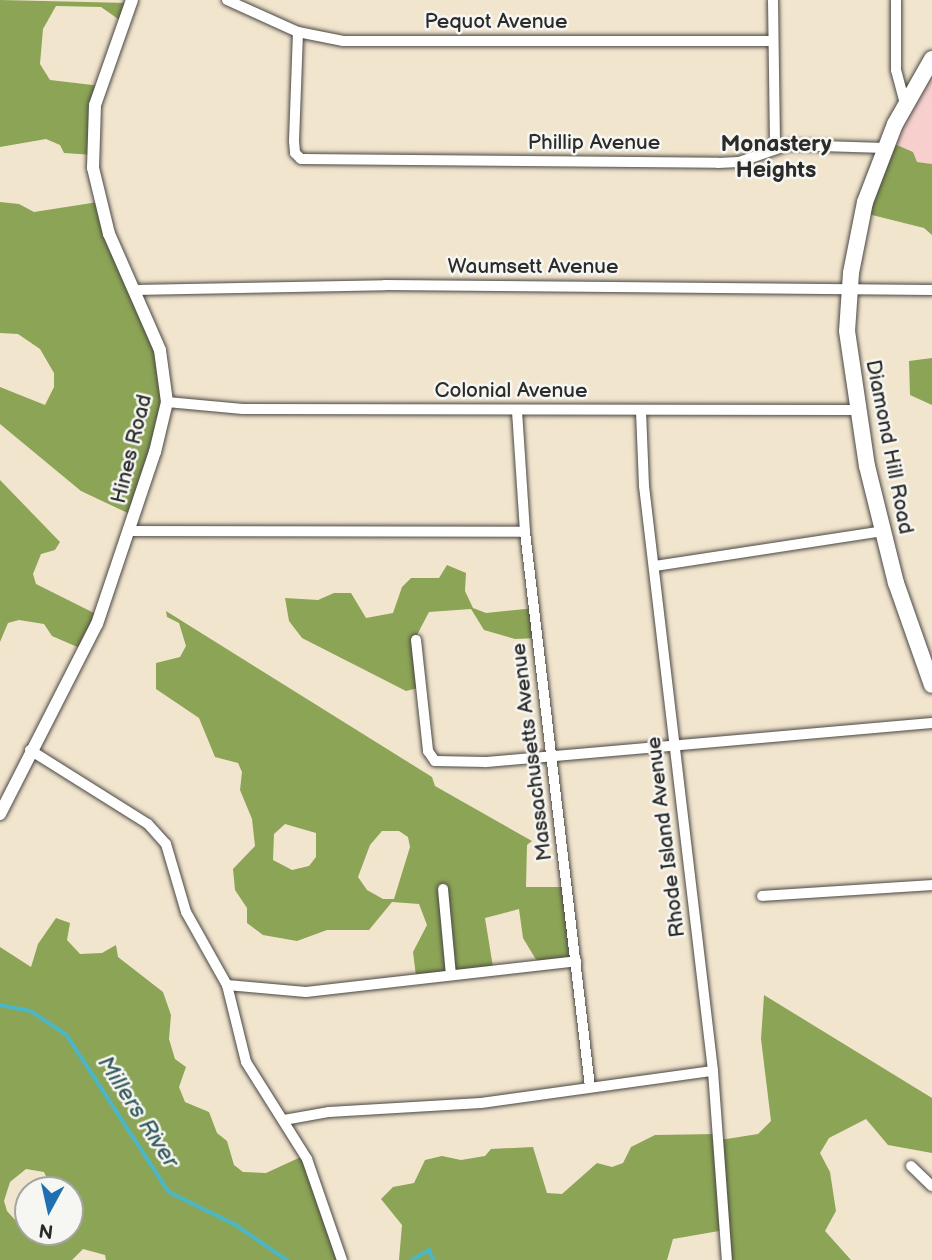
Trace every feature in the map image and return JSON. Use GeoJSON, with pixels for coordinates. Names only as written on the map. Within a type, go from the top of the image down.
{"type":"FeatureCollection","features":[{"type":"Feature","properties":{"kind":"main road","name":"Diamond Hill Road"},"geometry":{"type":"LineString","coordinates":[[932,59],[905,103],[865,202],[849,289],[848,351],[855,410],[884,531],[907,621],[932,685]]}},
{"type":"Feature","properties":{"kind":"street","name":"Hines Road"},"geometry":{"type":"LineString","coordinates":[[0,814],[30,750],[91,638],[130,531],[167,402],[163,358],[103,213],[92,147],[96,105],[106,66],[132,0]]}},
{"type":"Feature","properties":{"kind":"street","name":"Pequot Avenue"},"geometry":{"type":"LineString","coordinates":[[227,0],[298,32],[326,40],[773,41]]}},
{"type":"Feature","properties":{"kind":"street"},"geometry":{"type":"LineString","coordinates":[[773,0],[775,148]]}},
{"type":"Feature","properties":{"kind":"street"},"geometry":{"type":"LineString","coordinates":[[896,0],[896,70],[905,103]]}},
{"type":"Feature","properties":{"kind":"street","name":"Phillip Avenue"},"geometry":{"type":"LineString","coordinates":[[298,32],[294,141],[295,153],[301,159],[718,163],[738,162],[775,148],[809,144],[885,148]]}},
{"type":"Feature","properties":{"kind":"street","name":"Waumsett Avenue"},"geometry":{"type":"LineString","coordinates":[[134,290],[372,285],[932,290]]}},
{"type":"Feature","properties":{"kind":"street","name":"Colonial Avenue"},"geometry":{"type":"LineString","coordinates":[[167,402],[243,409],[855,410]]}},
{"type":"Feature","properties":{"kind":"street","name":"Massachusetts Avenue"},"geometry":{"type":"LineString","coordinates":[[517,411],[525,532],[590,1087]]}},
{"type":"Feature","properties":{"kind":"street","name":"Rhode Island Avenue"},"geometry":{"type":"LineString","coordinates":[[641,411],[655,566],[712,1071],[727,1260]]}},
{"type":"Feature","properties":{"kind":"street"},"geometry":{"type":"LineString","coordinates":[[130,531],[525,532]]}},
{"type":"Feature","properties":{"kind":"street"},"geometry":{"type":"LineString","coordinates":[[655,566],[884,531]]}},
{"type":"Feature","properties":{"kind":"street"},"geometry":{"type":"LineString","coordinates":[[416,640],[428,751],[435,761],[486,762],[932,723]]}},
{"type":"Feature","properties":{"kind":"street"},"geometry":{"type":"LineString","coordinates":[[30,750],[159,834],[172,856],[192,927],[227,985],[253,1077],[284,1120],[307,1159],[342,1260]]}},
{"type":"Feature","properties":{"kind":"street"},"geometry":{"type":"LineString","coordinates":[[762,896],[932,885]]}},
{"type":"Feature","properties":{"kind":"street"},"geometry":{"type":"LineString","coordinates":[[443,889],[451,975]]}},
{"type":"Feature","properties":{"kind":"street"},"geometry":{"type":"LineString","coordinates":[[227,985],[306,992],[576,961]]}},
{"type":"Feature","properties":{"kind":"street"},"geometry":{"type":"LineString","coordinates":[[284,1120],[329,1112],[481,1103],[712,1071]]}},
{"type":"Feature","properties":{"kind":"street"},"geometry":{"type":"LineString","coordinates":[[911,1166],[932,1186]]}},
{"type":"Feature","properties":{"kind":"shaded area"},"geometry":{"type":"Polygon","coordinates":[[[932,56],[932,164],[917,162],[890,142],[932,56]]]}},
{"type":"Feature","properties":{"kind":"green space"},"geometry":{"type":"Polygon","coordinates":[[[0,0],[129,3],[121,21],[101,7],[56,6],[43,29],[40,64],[50,80],[101,86],[94,155],[64,153],[60,145],[46,139],[0,147],[0,0]]]}},
{"type":"Feature","properties":{"kind":"green space"},"geometry":{"type":"Polygon","coordinates":[[[890,142],[913,152],[917,162],[932,164],[932,235],[924,228],[864,213],[890,142]]]}},
{"type":"Feature","properties":{"kind":"green space"},"geometry":{"type":"Polygon","coordinates":[[[0,202],[19,204],[34,212],[98,202],[168,367],[166,398],[134,516],[81,491],[0,424],[0,387],[45,405],[54,387],[54,373],[40,349],[18,334],[0,333],[0,202]]]}},
{"type":"Feature","properties":{"kind":"green space"},"geometry":{"type":"Polygon","coordinates":[[[932,358],[932,405],[910,395],[909,361],[932,358]]]}},
{"type":"Feature","properties":{"kind":"green space"},"geometry":{"type":"Polygon","coordinates":[[[0,480],[60,542],[55,550],[41,554],[33,574],[36,584],[98,615],[82,649],[52,636],[44,624],[19,620],[8,623],[0,642],[0,480]]]}},
{"type":"Feature","properties":{"kind":"green space"},"geometry":{"type":"Polygon","coordinates":[[[447,565],[466,573],[465,591],[473,608],[486,613],[535,608],[538,638],[515,639],[484,630],[471,609],[429,612],[417,635],[422,687],[406,691],[302,638],[289,621],[285,598],[318,600],[334,593],[351,593],[366,618],[393,613],[402,587],[411,578],[439,578],[447,565]]]}},
{"type":"Feature","properties":{"kind":"green space"},"geometry":{"type":"Polygon","coordinates":[[[166,611],[432,777],[435,786],[532,841],[527,845],[526,887],[567,887],[574,957],[539,962],[523,938],[519,909],[485,918],[493,967],[416,976],[413,952],[427,925],[419,904],[392,902],[369,930],[327,930],[297,941],[263,935],[247,923],[247,908],[235,890],[233,869],[255,846],[252,819],[240,790],[242,772],[238,763],[215,757],[199,718],[156,689],[156,663],[180,657],[186,646],[179,623],[167,617],[166,611]],[[285,824],[274,834],[273,860],[292,870],[309,866],[316,857],[316,833],[285,824]],[[382,831],[370,845],[358,877],[367,890],[383,899],[394,899],[410,847],[408,837],[399,831],[382,831]]]}},
{"type":"Feature","properties":{"kind":"green space"},"geometry":{"type":"Polygon","coordinates":[[[56,918],[70,923],[67,940],[80,954],[102,953],[116,945],[118,957],[163,992],[171,1015],[169,1039],[175,1059],[186,1067],[179,1087],[185,1102],[209,1112],[217,1133],[227,1141],[234,1165],[243,1172],[266,1173],[303,1156],[320,1182],[347,1260],[106,1260],[105,1255],[83,1249],[72,1260],[0,1260],[0,947],[31,967],[38,944],[56,918]]]}},
{"type":"Feature","properties":{"kind":"green space"},"geometry":{"type":"Polygon","coordinates":[[[764,995],[932,1098],[932,1153],[888,1145],[866,1119],[829,1138],[820,1153],[830,1172],[836,1211],[825,1231],[851,1260],[729,1260],[726,1233],[719,1231],[673,1239],[667,1260],[399,1260],[402,1225],[381,1199],[393,1187],[414,1183],[425,1160],[442,1156],[461,1160],[485,1156],[491,1149],[533,1147],[547,1193],[562,1194],[597,1163],[612,1167],[623,1163],[631,1147],[655,1135],[716,1134],[720,1140],[758,1134],[771,1121],[761,1039],[764,995]]]}},
{"type":"Feature","properties":{"kind":"waterway","name":"Millers River"},"geometry":{"type":"LineString","coordinates":[[0,1005],[31,1011],[67,1035],[169,1192],[236,1225],[287,1260]]}},
{"type":"Feature","properties":{"kind":"waterway","name":"Millers River"},"geometry":{"type":"LineString","coordinates":[[412,1260],[429,1250],[434,1260]]}},
{"type":"Feature","properties":{"kind":"district","name":"Monastery Heights"},"geometry":{"type":"Point","coordinates":[776,157]}}]}
